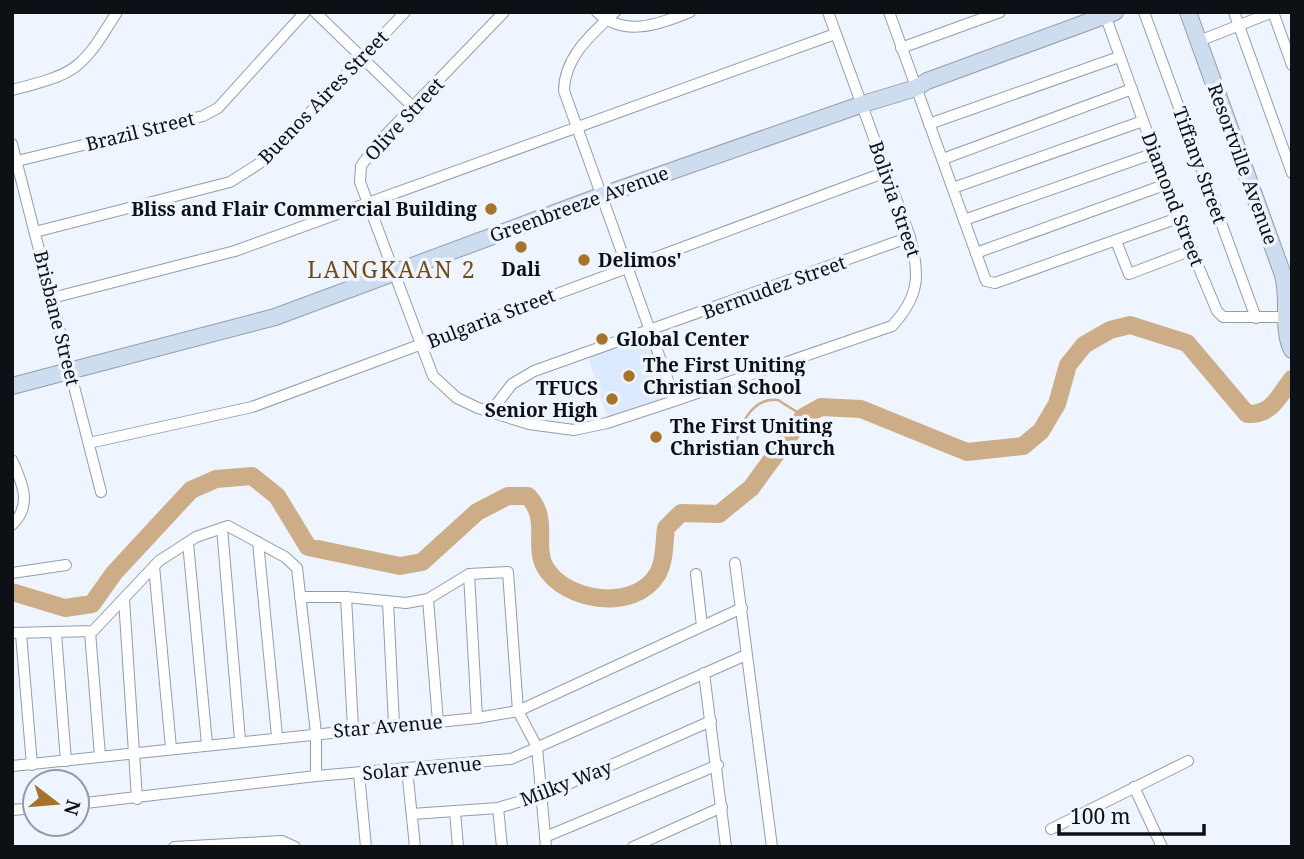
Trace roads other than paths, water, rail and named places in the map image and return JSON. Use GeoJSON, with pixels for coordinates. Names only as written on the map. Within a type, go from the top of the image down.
{"type":"FeatureCollection","features":[{"type":"Feature","properties":{"kind":"street"},"geometry":{"type":"LineString","coordinates":[[12,90],[73,71],[98,43],[117,12]]}},
{"type":"Feature","properties":{"kind":"street","name":"Brazil Street"},"geometry":{"type":"LineString","coordinates":[[17,161],[203,116],[218,108],[305,12]]}},
{"type":"Feature","properties":{"kind":"street"},"geometry":{"type":"LineString","coordinates":[[315,12],[360,59],[414,108]]}},
{"type":"Feature","properties":{"kind":"street","name":"Buenos Aires Street"},"geometry":{"type":"LineString","coordinates":[[35,232],[230,182],[260,163],[283,141],[405,12]]}},
{"type":"Feature","properties":{"kind":"street","name":"Olive Street"},"geometry":{"type":"LineString","coordinates":[[492,410],[478,408],[450,392],[433,376],[360,183],[361,166],[376,145],[504,12]]}},
{"type":"Feature","properties":{"kind":"street"},"geometry":{"type":"LineString","coordinates":[[597,12],[606,21],[642,28],[690,12]]}},
{"type":"Feature","properties":{"kind":"street"},"geometry":{"type":"LineString","coordinates":[[615,12],[580,47],[564,79],[564,91],[675,400]]}},
{"type":"Feature","properties":{"kind":"street","name":"Bolivia Street"},"geometry":{"type":"LineString","coordinates":[[492,410],[529,424],[564,430],[607,423],[892,326],[904,313],[915,288],[917,264],[910,237],[828,12]]}},
{"type":"Feature","properties":{"kind":"street"},"geometry":{"type":"LineString","coordinates":[[901,48],[1000,12]]}},
{"type":"Feature","properties":{"kind":"street","name":"Tiffany Street"},"geometry":{"type":"LineString","coordinates":[[1144,12],[1256,318]]}},
{"type":"Feature","properties":{"kind":"street","name":"Resortville Avenue"},"geometry":{"type":"LineString","coordinates":[[1188,12],[1283,275],[1291,322],[1286,338],[1292,351]]}},
{"type":"Feature","properties":{"kind":"street"},"geometry":{"type":"LineString","coordinates":[[1234,12],[1292,173]]}},
{"type":"Feature","properties":{"kind":"street"},"geometry":{"type":"LineString","coordinates":[[1199,41],[1273,12],[1292,65]]}},
{"type":"Feature","properties":{"kind":"street"},"geometry":{"type":"LineString","coordinates":[[892,13],[901,48],[918,83],[929,124],[986,281],[990,284],[1178,218]]}},
{"type":"Feature","properties":{"kind":"street","name":"Diamond Street"},"geometry":{"type":"LineString","coordinates":[[1108,14],[1119,57],[1178,218],[1220,315],[1291,322]]}},
{"type":"Feature","properties":{"kind":"street","name":"Greenbreeze Avenue"},"geometry":{"type":"LineString","coordinates":[[12,386],[71,373],[275,317],[603,195],[863,104],[881,91],[918,83],[1108,14]]}},
{"type":"Feature","properties":{"kind":"street"},"geometry":{"type":"LineString","coordinates":[[52,298],[235,251],[835,34]]}},
{"type":"Feature","properties":{"kind":"street"},"geometry":{"type":"LineString","coordinates":[[929,124],[1119,57]]}},
{"type":"Feature","properties":{"kind":"street"},"geometry":{"type":"LineString","coordinates":[[943,159],[1132,89]]}},
{"type":"Feature","properties":{"kind":"street"},"geometry":{"type":"LineString","coordinates":[[953,188],[1143,121]]}},
{"type":"Feature","properties":{"kind":"street","name":"Brisbane Street"},"geometry":{"type":"LineString","coordinates":[[12,144],[101,492]]}},
{"type":"Feature","properties":{"kind":"street"},"geometry":{"type":"LineString","coordinates":[[964,220],[1155,153]]}},
{"type":"Feature","properties":{"kind":"street","name":"Bulgaria Street"},"geometry":{"type":"LineString","coordinates":[[89,443],[252,407],[628,265],[886,172]]}},
{"type":"Feature","properties":{"kind":"street"},"geometry":{"type":"LineString","coordinates":[[976,253],[1167,184]]}},
{"type":"Feature","properties":{"kind":"street","name":"Bermudez Street"},"geometry":{"type":"LineString","coordinates":[[492,410],[501,395],[524,376],[910,237]]}},
{"type":"Feature","properties":{"kind":"street"},"geometry":{"type":"LineString","coordinates":[[1116,241],[1129,274],[1192,250]]}},
{"type":"Feature","properties":{"kind":"street"},"geometry":{"type":"LineString","coordinates":[[12,461],[24,489],[24,507],[12,525]]}},
{"type":"Feature","properties":{"kind":"street"},"geometry":{"type":"LineString","coordinates":[[32,765],[16,634],[90,632],[154,566],[188,543],[228,526],[297,568],[316,733],[316,776]]}},
{"type":"Feature","properties":{"kind":"street"},"geometry":{"type":"LineString","coordinates":[[222,528],[240,740]]}},
{"type":"Feature","properties":{"kind":"street"},"geometry":{"type":"LineString","coordinates":[[258,542],[277,736]]}},
{"type":"Feature","properties":{"kind":"street"},"geometry":{"type":"LineString","coordinates":[[188,543],[206,744]]}},
{"type":"Feature","properties":{"kind":"street"},"geometry":{"type":"LineString","coordinates":[[735,563],[772,847]]}},
{"type":"Feature","properties":{"kind":"street"},"geometry":{"type":"LineString","coordinates":[[12,573],[66,565]]}},
{"type":"Feature","properties":{"kind":"street"},"geometry":{"type":"LineString","coordinates":[[154,566],[171,748]]}},
{"type":"Feature","properties":{"kind":"street"},"geometry":{"type":"LineString","coordinates":[[300,597],[345,597],[388,602],[428,599],[468,574],[508,572],[517,710],[537,747],[545,842],[718,765]]}},
{"type":"Feature","properties":{"kind":"street"},"geometry":{"type":"LineString","coordinates":[[468,574],[477,718]]}},
{"type":"Feature","properties":{"kind":"street"},"geometry":{"type":"LineString","coordinates":[[696,574],[702,626]]}},
{"type":"Feature","properties":{"kind":"street"},"geometry":{"type":"LineString","coordinates":[[345,597],[353,728]]}},
{"type":"Feature","properties":{"kind":"street"},"geometry":{"type":"LineString","coordinates":[[124,599],[137,799]]}},
{"type":"Feature","properties":{"kind":"street"},"geometry":{"type":"LineString","coordinates":[[428,599],[438,722]]}},
{"type":"Feature","properties":{"kind":"street"},"geometry":{"type":"LineString","coordinates":[[388,602],[394,724]]}},
{"type":"Feature","properties":{"kind":"street","name":"Star Avenue"},"geometry":{"type":"LineString","coordinates":[[12,766],[353,728],[477,718],[517,710],[742,608]]}},
{"type":"Feature","properties":{"kind":"street"},"geometry":{"type":"LineString","coordinates":[[90,632],[100,757]]}},
{"type":"Feature","properties":{"kind":"street"},"geometry":{"type":"LineString","coordinates":[[56,634],[66,761]]}},
{"type":"Feature","properties":{"kind":"street","name":"Solar Avenue"},"geometry":{"type":"LineString","coordinates":[[91,803],[316,776],[511,759],[747,655]]}},
{"type":"Feature","properties":{"kind":"street"},"geometry":{"type":"LineString","coordinates":[[704,673],[718,765],[726,847]]}},
{"type":"Feature","properties":{"kind":"street","name":"Milky Way"},"geometry":{"type":"LineString","coordinates":[[412,814],[498,808],[541,795],[711,721]]}},
{"type":"Feature","properties":{"kind":"street"},"geometry":{"type":"LineString","coordinates":[[1051,829],[1188,761]]}},
{"type":"Feature","properties":{"kind":"street"},"geometry":{"type":"LineString","coordinates":[[407,769],[415,847]]}},
{"type":"Feature","properties":{"kind":"street"},"geometry":{"type":"LineString","coordinates":[[359,774],[366,847]]}},
{"type":"Feature","properties":{"kind":"street"},"geometry":{"type":"LineString","coordinates":[[1134,787],[1161,847]]}},
{"type":"Feature","properties":{"kind":"street"},"geometry":{"type":"LineString","coordinates":[[633,847],[722,807]]}},
{"type":"Feature","properties":{"kind":"street"},"geometry":{"type":"LineString","coordinates":[[498,808],[502,847]]}},
{"type":"Feature","properties":{"kind":"street"},"geometry":{"type":"LineString","coordinates":[[454,811],[458,847]]}},
{"type":"Feature","properties":{"kind":"street"},"geometry":{"type":"LineString","coordinates":[[174,847],[282,841],[294,845]]}},
{"type":"Feature","properties":{"kind":"waterway"},"geometry":{"type":"LineString","coordinates":[[12,592],[65,608],[92,604],[114,573],[191,490],[216,479],[252,476],[277,496],[308,547],[400,566],[422,562],[477,512],[508,496],[528,496],[538,514],[542,559],[555,579],[583,595],[617,598],[646,587],[657,575],[663,558],[666,528],[681,513],[719,514],[751,488],[803,417],[821,407],[861,409],[967,452],[1023,446],[1041,431],[1057,404],[1068,365],[1084,345],[1110,330],[1130,325],[1187,343],[1247,414],[1256,414],[1269,408],[1292,379]]}},
{"type":"Feature","properties":{"kind":"waterway"},"geometry":{"type":"LineString","coordinates":[[734,452],[742,425],[752,409],[759,404],[778,400],[797,412],[811,413]]}},
{"type":"Feature","properties":{"kind":"place","name":"Bliss and Flair Commercial Building"},"geometry":{"type":"Point","coordinates":[491,209]}},
{"type":"Feature","properties":{"kind":"place","name":"Dali"},"geometry":{"type":"Point","coordinates":[521,247]}},
{"type":"Feature","properties":{"kind":"place","name":"Delimos'"},"geometry":{"type":"Point","coordinates":[584,260]}},
{"type":"Feature","properties":{"kind":"place","name":"Global Center"},"geometry":{"type":"Point","coordinates":[602,339]}},
{"type":"Feature","properties":{"kind":"place","name":"The First Uniting Christian School"},"geometry":{"type":"Point","coordinates":[629,376]}},
{"type":"Feature","properties":{"kind":"place","name":"TFUCS Senior High"},"geometry":{"type":"Point","coordinates":[612,399]}},
{"type":"Feature","properties":{"kind":"place","name":"The First Uniting Christian Church"},"geometry":{"type":"Point","coordinates":[656,437]}},
{"type":"Feature","properties":{"kind":"district","name":"LANGKAAN 2"},"geometry":{"type":"Point","coordinates":[392,270]}}]}
